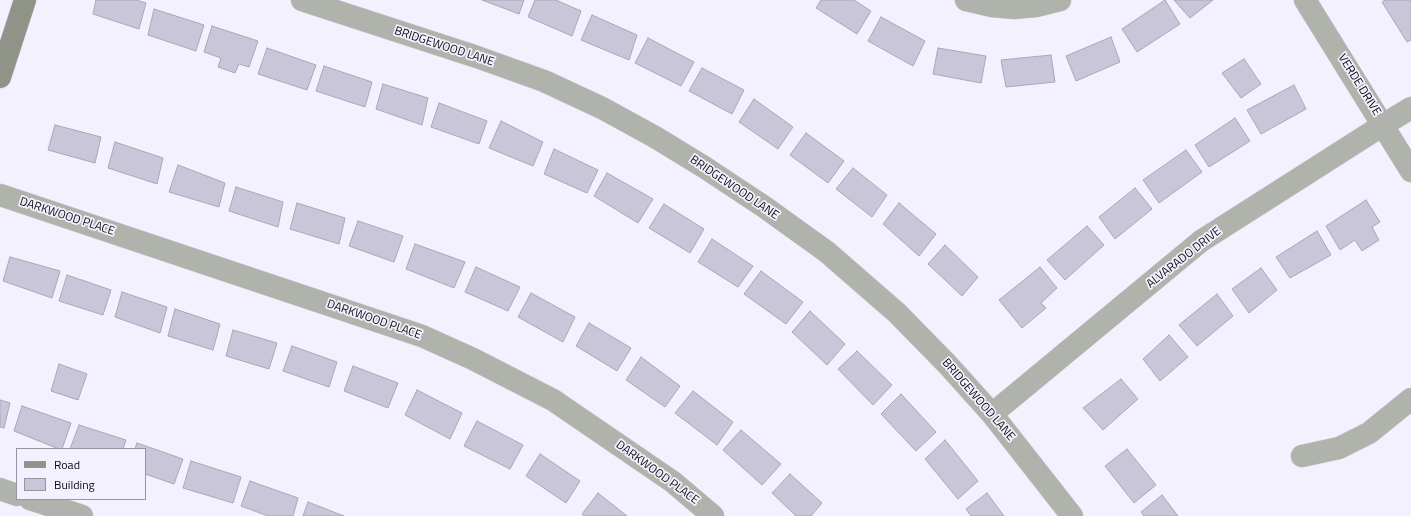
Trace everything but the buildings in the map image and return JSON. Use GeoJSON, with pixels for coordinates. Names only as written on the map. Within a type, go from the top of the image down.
{"type":"FeatureCollection","features":[{"type":"Feature","properties":{"kind":"main road"},"geometry":{"type":"LineString","coordinates":[[0,77],[25,0]]}},
{"type":"Feature","properties":{"kind":"street","name":"BRIDGEWOOD LANE"},"geometry":{"type":"LineString","coordinates":[[302,0],[477,57],[544,81],[602,108],[661,141],[750,198],[827,252],[897,313],[948,365],[992,414],[1072,516]]}},
{"type":"Feature","properties":{"kind":"street"},"geometry":{"type":"LineString","coordinates":[[966,0],[992,6],[1014,8],[1036,6],[1060,0]]}},
{"type":"Feature","properties":{"kind":"street","name":"VERDE DRIVE"},"geometry":{"type":"LineString","coordinates":[[1305,0],[1411,171]]}},
{"type":"Feature","properties":{"kind":"street","name":"ALVARADO DRIVE"},"geometry":{"type":"LineString","coordinates":[[992,414],[1201,241],[1411,108]]}},
{"type":"Feature","properties":{"kind":"street","name":"DARKWOOD PLACE"},"geometry":{"type":"LineString","coordinates":[[0,195],[422,336],[466,356],[553,400],[673,482],[713,516]]}},
{"type":"Feature","properties":{"kind":"street"},"geometry":{"type":"LineString","coordinates":[[1302,456],[1339,448],[1369,433],[1409,404]]}},
{"type":"Feature","properties":{"kind":"street"},"geometry":{"type":"LineString","coordinates":[[0,489],[16,495]]}},
{"type":"Feature","properties":{"kind":"street"},"geometry":{"type":"LineString","coordinates":[[33,500],[82,516]]}}]}
